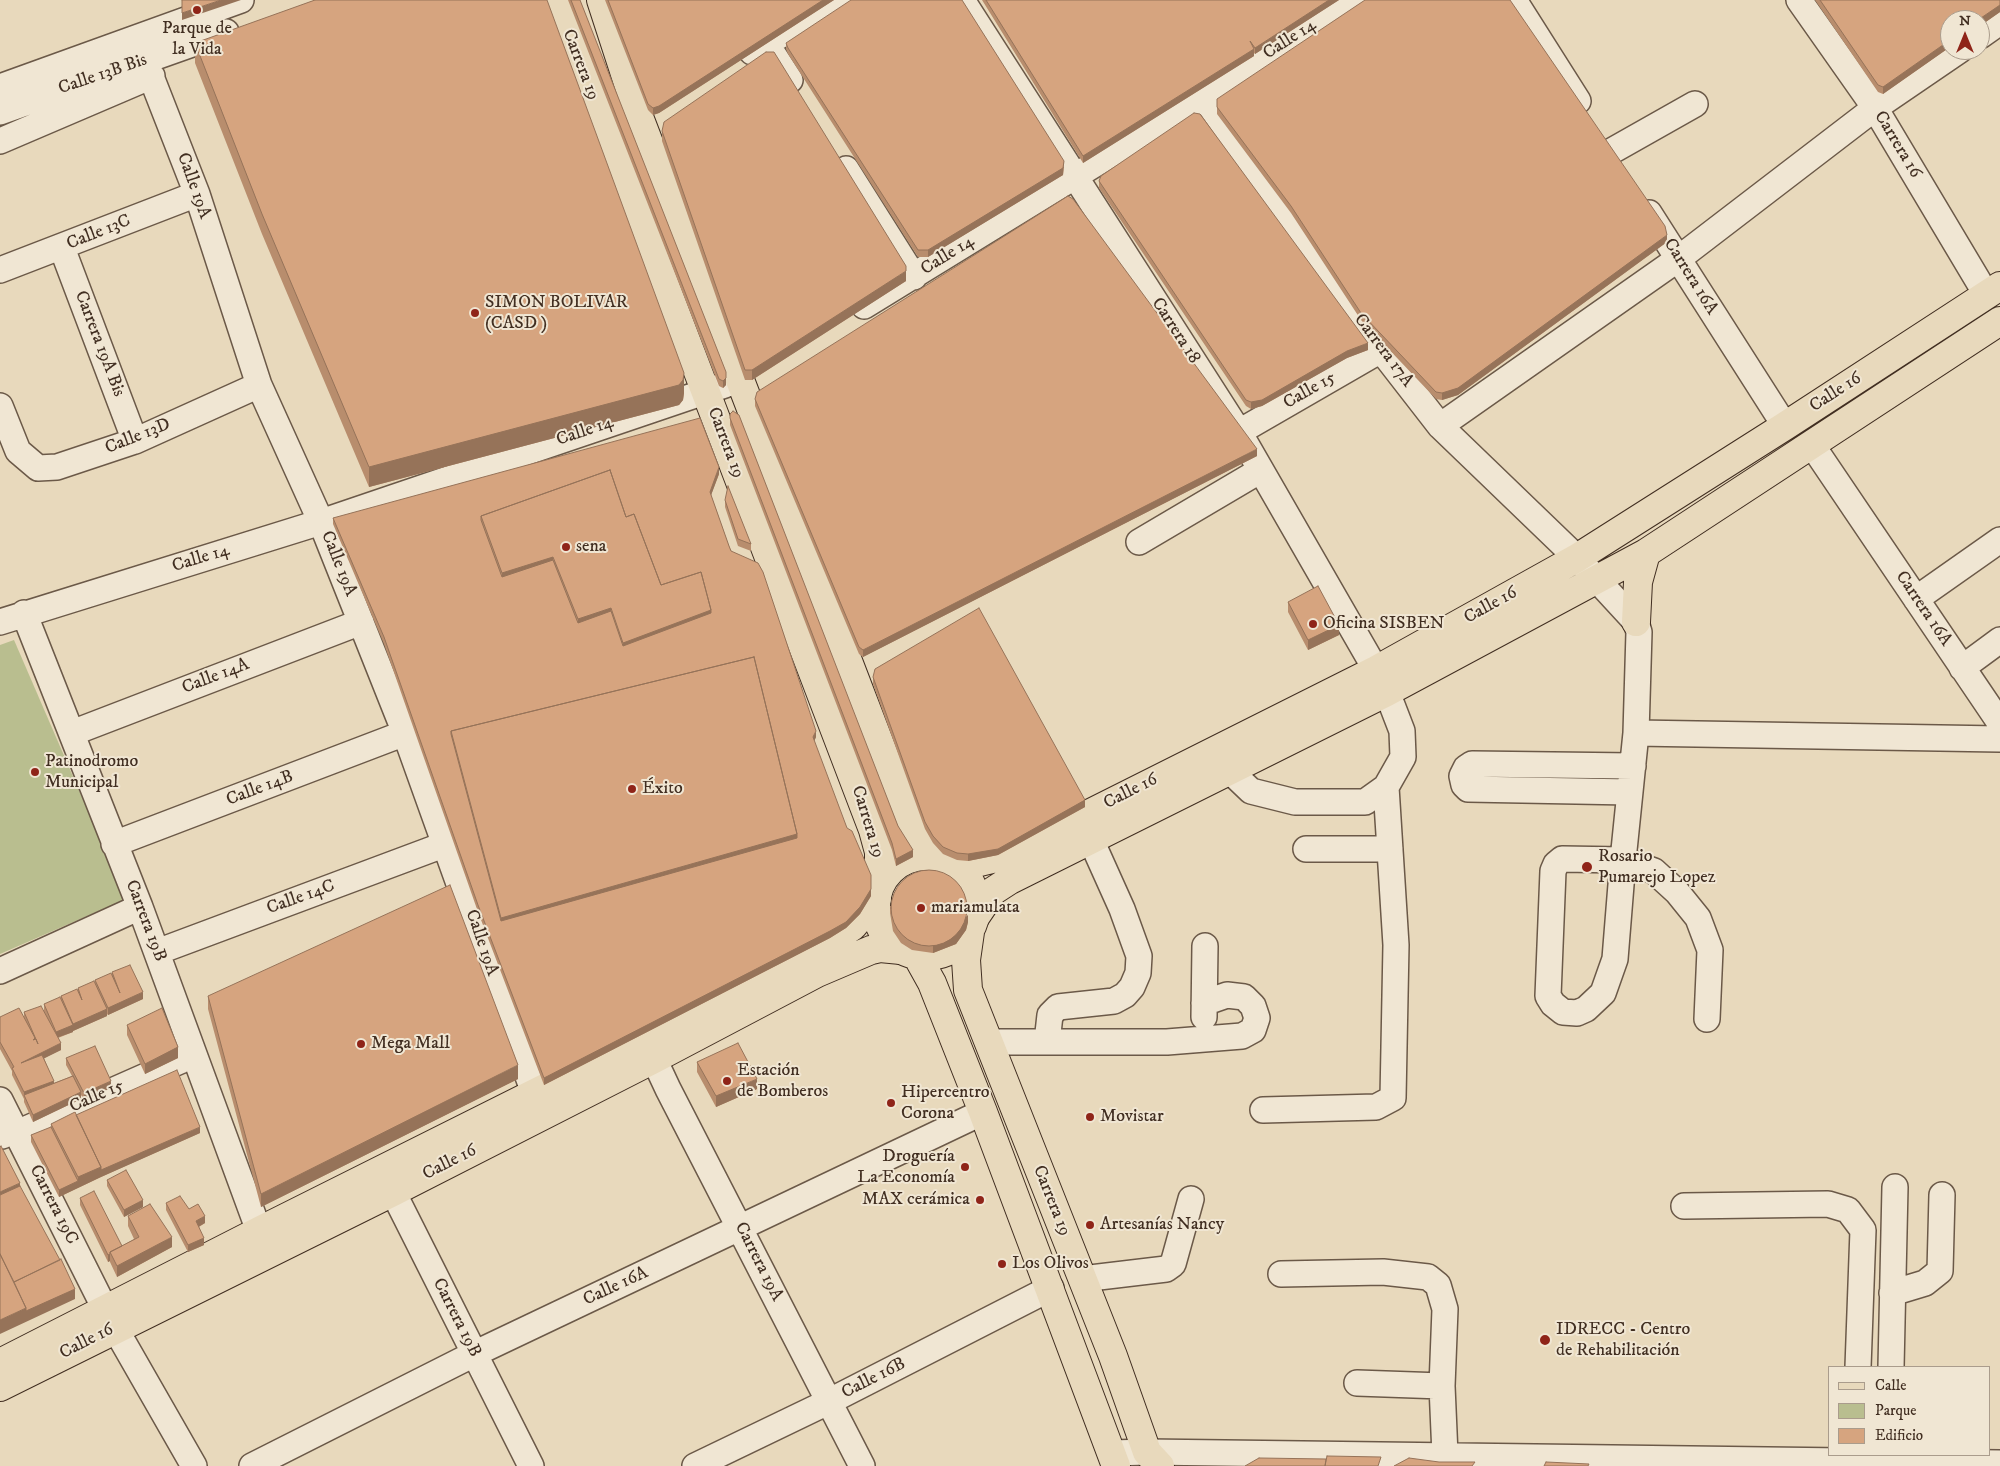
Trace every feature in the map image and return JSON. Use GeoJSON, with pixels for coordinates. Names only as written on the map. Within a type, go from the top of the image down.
{"type":"FeatureCollection","features":[{"type":"Feature","properties":{"kind":"main road","name":"Carrera 19"},"geometry":{"type":"LineString","coordinates":[[556,0],[705,392],[796,656],[873,830],[879,852],[878,894]]}},
{"type":"Feature","properties":{"kind":"main road","name":"Carrera 19"},"geometry":{"type":"LineString","coordinates":[[601,0],[648,112],[748,374],[914,833],[941,860]]}},
{"type":"Feature","properties":{"kind":"main road","name":"Calle 16"},"geometry":{"type":"LineString","coordinates":[[973,924],[993,891],[1010,880],[1229,770],[1382,681],[1785,426],[1993,290]]}},
{"type":"Feature","properties":{"kind":"main road","name":"Calle 16"},"geometry":{"type":"LineString","coordinates":[[941,860],[972,864],[1004,856],[1382,681],[1646,553],[2000,321]]}},
{"type":"Feature","properties":{"kind":"main road"},"geometry":{"type":"LineString","coordinates":[[1636,622],[1638,582],[1646,553]]}},
{"type":"Feature","properties":{"kind":"main road"},"geometry":{"type":"LineString","coordinates":[[941,860],[965,874],[974,890],[973,924],[951,950],[934,956],[909,953],[883,932],[877,915],[878,894],[888,873],[903,862],[941,860]]}},
{"type":"Feature","properties":{"kind":"main road","name":"Calle 16"},"geometry":{"type":"LineString","coordinates":[[0,1387],[258,1230],[387,1181],[534,1093],[711,992],[834,938],[853,926],[878,894]]}},
{"type":"Feature","properties":{"kind":"main road","name":"Carrera 19"},"geometry":{"type":"LineString","coordinates":[[973,924],[966,960],[968,990],[1153,1461]]}},
{"type":"Feature","properties":{"kind":"main road","name":"Calle 16"},"geometry":{"type":"LineString","coordinates":[[0,1363],[110,1319],[387,1181],[654,1059],[817,972],[852,957],[880,948],[909,953]]}},
{"type":"Feature","properties":{"kind":"main road","name":"Carrera 19"},"geometry":{"type":"LineString","coordinates":[[909,953],[932,983],[1051,1288],[1114,1460]]}},
{"type":"Feature","properties":{"kind":"street","name":"Calle 13B Bis"},"geometry":{"type":"LineString","coordinates":[[0,87],[144,58],[241,0]]}},
{"type":"Feature","properties":{"kind":"street"},"geometry":{"type":"LineString","coordinates":[[733,63],[841,0]]}},
{"type":"Feature","properties":{"kind":"street","name":"Carrera 18"},"geometry":{"type":"LineString","coordinates":[[962,0],[1076,176],[1170,306],[1239,432],[1382,681],[1402,731],[1403,757],[1386,787]]}},
{"type":"Feature","properties":{"kind":"street","name":"Calle 14"},"geometry":{"type":"LineString","coordinates":[[848,316],[1204,97],[1253,52],[1354,0]]}},
{"type":"Feature","properties":{"kind":"street"},"geometry":{"type":"LineString","coordinates":[[1514,0],[1605,144],[1695,104]]}},
{"type":"Feature","properties":{"kind":"street","name":"Carrera 16"},"geometry":{"type":"LineString","coordinates":[[1800,0],[1875,108],[1993,290]]}},
{"type":"Feature","properties":{"kind":"street","name":"Calle 13B Bis"},"geometry":{"type":"LineString","coordinates":[[0,112],[144,58],[245,26]]}},
{"type":"Feature","properties":{"kind":"street"},"geometry":{"type":"LineString","coordinates":[[766,44],[803,102]]}},
{"type":"Feature","properties":{"kind":"street"},"geometry":{"type":"LineString","coordinates":[[0,141],[144,58]]}},
{"type":"Feature","properties":{"kind":"street","name":"Calle 19A"},"geometry":{"type":"LineString","coordinates":[[144,58],[197,194],[259,385],[321,522],[405,733],[534,1093]]}},
{"type":"Feature","properties":{"kind":"street"},"geometry":{"type":"LineString","coordinates":[[1440,426],[1678,259],[1875,108],[1945,60]]}},
{"type":"Feature","properties":{"kind":"street","name":"Carrera 17A"},"geometry":{"type":"LineString","coordinates":[[1204,97],[1380,350],[1440,426],[1577,558],[1636,622]]}},
{"type":"Feature","properties":{"kind":"street"},"geometry":{"type":"LineString","coordinates":[[835,152],[914,277]]}},
{"type":"Feature","properties":{"kind":"street","name":"Carrera 16A"},"geometry":{"type":"LineString","coordinates":[[1636,193],[1785,426]]}},
{"type":"Feature","properties":{"kind":"street","name":"Calle 13C"},"geometry":{"type":"LineString","coordinates":[[0,270],[62,248],[197,194]]}},
{"type":"Feature","properties":{"kind":"street","name":"Carrera 19A Bis"},"geometry":{"type":"LineString","coordinates":[[62,248],[135,441]]}},
{"type":"Feature","properties":{"kind":"street","name":"Calle 15"},"geometry":{"type":"LineString","coordinates":[[1239,432],[1380,350]]}},
{"type":"Feature","properties":{"kind":"street","name":"Calle 14"},"geometry":{"type":"LineString","coordinates":[[0,622],[321,522],[705,392],[748,374]]}},
{"type":"Feature","properties":{"kind":"street","name":"Calle 13D"},"geometry":{"type":"LineString","coordinates":[[0,406],[18,450],[38,468],[57,467],[135,441],[259,385]]}},
{"type":"Feature","properties":{"kind":"street","name":"Carrera 16A"},"geometry":{"type":"LineString","coordinates":[[1812,446],[2000,722]]}},
{"type":"Feature","properties":{"kind":"street"},"geometry":{"type":"LineString","coordinates":[[1139,542],[1261,470]]}},
{"type":"Feature","properties":{"kind":"street"},"geometry":{"type":"LineString","coordinates":[[1916,598],[2000,540]]}},
{"type":"Feature","properties":{"kind":"street","name":"Carrera 19B"},"geometry":{"type":"LineString","coordinates":[[24,614],[140,907],[258,1230]]}},
{"type":"Feature","properties":{"kind":"street","name":"Calle 14A"},"geometry":{"type":"LineString","coordinates":[[72,733],[361,622]]}},
{"type":"Feature","properties":{"kind":"street"},"geometry":{"type":"LineString","coordinates":[[1636,622],[1639,632],[1636,734],[1623,860],[1615,960],[1603,993],[1586,1009],[1576,1013],[1563,1012],[1553,1004],[1548,996],[1556,864],[1562,859],[1623,860],[1654,871],[1676,892],[1698,918],[1710,950],[1707,1019]]}},
{"type":"Feature","properties":{"kind":"street"},"geometry":{"type":"LineString","coordinates":[[1962,668],[2000,640]]}},
{"type":"Feature","properties":{"kind":"street","name":"Calle 14B"},"geometry":{"type":"LineString","coordinates":[[114,844],[405,733]]}},
{"type":"Feature","properties":{"kind":"street"},"geometry":{"type":"LineString","coordinates":[[1636,734],[2000,740]]}},
{"type":"Feature","properties":{"kind":"street"},"geometry":{"type":"LineString","coordinates":[[1630,792],[1468,789],[1464,785],[1462,776],[1466,768],[1472,764],[1633,766]]}},
{"type":"Feature","properties":{"kind":"street"},"geometry":{"type":"LineString","coordinates":[[1229,770],[1251,791],[1295,802],[1365,802],[1386,787]]}},
{"type":"Feature","properties":{"kind":"street"},"geometry":{"type":"LineString","coordinates":[[1263,1110],[1376,1107],[1393,1098],[1396,945],[1386,787]]}},
{"type":"Feature","properties":{"kind":"street"},"geometry":{"type":"LineString","coordinates":[[1047,1042],[1050,1015],[1058,1007],[1114,1000],[1125,995],[1132,987],[1138,973],[1139,956],[1122,909],[1091,840]]}},
{"type":"Feature","properties":{"kind":"street","name":"Calle 14C"},"geometry":{"type":"LineString","coordinates":[[157,952],[446,844]]}},
{"type":"Feature","properties":{"kind":"street"},"geometry":{"type":"LineString","coordinates":[[1306,849],[1390,849]]}},
{"type":"Feature","properties":{"kind":"street"},"geometry":{"type":"LineString","coordinates":[[0,971],[140,907]]}},
{"type":"Feature","properties":{"kind":"street"},"geometry":{"type":"LineString","coordinates":[[478,936],[503,930]]}},
{"type":"Feature","properties":{"kind":"street"},"geometry":{"type":"LineString","coordinates":[[1204,1040],[1205,946]]}},
{"type":"Feature","properties":{"kind":"street"},"geometry":{"type":"LineString","coordinates":[[988,1042],[1167,1042],[1242,1036],[1253,1030],[1257,1018],[1253,1006],[1244,996],[1227,995],[1204,1003]]}},
{"type":"Feature","properties":{"kind":"street","name":"Calle 15"},"geometry":{"type":"LineString","coordinates":[[8,1135],[180,1061],[193,1053]]}},
{"type":"Feature","properties":{"kind":"street","name":"Carrera 19A"},"geometry":{"type":"LineString","coordinates":[[654,1059],[862,1466]]}},
{"type":"Feature","properties":{"kind":"street","name":"Carrera 19C"},"geometry":{"type":"LineString","coordinates":[[0,1100],[8,1135],[194,1466]]}},
{"type":"Feature","properties":{"kind":"street","name":"Calle 16A"},"geometry":{"type":"LineString","coordinates":[[252,1466],[474,1354],[983,1112]]}},
{"type":"Feature","properties":{"kind":"street","name":"Carrera 19B"},"geometry":{"type":"LineString","coordinates":[[387,1181],[531,1466]]}},
{"type":"Feature","properties":{"kind":"street"},"geometry":{"type":"LineString","coordinates":[[1891,1366],[1895,1187]]}},
{"type":"Feature","properties":{"kind":"street"},"geometry":{"type":"LineString","coordinates":[[1892,1293],[1925,1283],[1940,1271],[1942,1195]]}},
{"type":"Feature","properties":{"kind":"street"},"geometry":{"type":"LineString","coordinates":[[1082,1279],[1166,1269],[1173,1264],[1191,1199]]}},
{"type":"Feature","properties":{"kind":"street"},"geometry":{"type":"LineString","coordinates":[[1684,1206],[1828,1204],[1848,1210],[1863,1230],[1858,1366]]}},
{"type":"Feature","properties":{"kind":"street"},"geometry":{"type":"LineString","coordinates":[[1281,1274],[1383,1272],[1428,1277],[1438,1285],[1445,1310],[1442,1386],[1445,1455]]}},
{"type":"Feature","properties":{"kind":"street","name":"Calle 16B"},"geometry":{"type":"LineString","coordinates":[[694,1466],[830,1401],[1051,1288]]}},
{"type":"Feature","properties":{"kind":"street"},"geometry":{"type":"LineString","coordinates":[[1357,1383],[1442,1386]]}},
{"type":"Feature","properties":{"kind":"street"},"geometry":{"type":"LineString","coordinates":[[1114,1460],[1153,1461],[1237,1453],[1445,1455],[1627,1462],[1822,1463],[1854,1458],[1889,1458],[1931,1464],[2000,1463]]}},
{"type":"Feature","properties":{"kind":"green space","name":"Patinodromo Municipal"},"geometry":{"type":"Polygon","coordinates":[[[14,640],[126,899],[0,954],[0,645],[14,640]]]}},
{"type":"Feature","properties":{"kind":"building"},"geometry":{"type":"Polygon","coordinates":[[[182,0],[221,0],[182,13],[182,0]]]}},
{"type":"Feature","properties":{"kind":"building","name":"SIMON BOLIVAR (CASD )"},"geometry":{"type":"Polygon","coordinates":[[[315,0],[547,0],[684,373],[683,380],[679,385],[369,467],[262,214],[195,43],[315,0]]]}},
{"type":"Feature","properties":{"kind":"building"},"geometry":{"type":"Polygon","coordinates":[[[571,0],[580,0],[726,372],[726,378],[723,381],[719,379],[571,0]]]}},
{"type":"Feature","properties":{"kind":"building"},"geometry":{"type":"Polygon","coordinates":[[[608,0],[823,0],[659,106],[653,108],[648,104],[608,0]]]}},
{"type":"Feature","properties":{"kind":"building"},"geometry":{"type":"Polygon","coordinates":[[[851,0],[962,0],[1064,161],[1063,168],[928,250],[918,250],[786,43],[851,0]]]}},
{"type":"Feature","properties":{"kind":"building"},"geometry":{"type":"Polygon","coordinates":[[[986,0],[1329,0],[1255,48],[1250,41],[1254,49],[1083,156],[986,0]]]}},
{"type":"Feature","properties":{"kind":"building"},"geometry":{"type":"Polygon","coordinates":[[[1365,0],[1510,0],[1665,226],[1667,235],[1458,388],[1442,393],[1436,392],[1361,313],[1291,206],[1217,107],[1217,99],[1365,0]]]}},
{"type":"Feature","properties":{"kind":"building"},"geometry":{"type":"Polygon","coordinates":[[[1820,0],[2000,0],[2000,5],[1990,12],[1990,10],[1940,10],[1940,47],[1883,87],[1878,85],[1820,0]]]}},
{"type":"Feature","properties":{"kind":"building"},"geometry":{"type":"Polygon","coordinates":[[[766,52],[774,52],[906,266],[906,271],[752,370],[745,370],[662,131],[664,122],[766,52]]]}},
{"type":"Feature","properties":{"kind":"building"},"geometry":{"type":"Polygon","coordinates":[[[1194,113],[1200,114],[1368,343],[1347,351],[1262,400],[1251,402],[1246,400],[1099,181],[1101,176],[1194,113]]]}},
{"type":"Feature","properties":{"kind":"building"},"geometry":{"type":"Polygon","coordinates":[[[1068,196],[1073,199],[1257,449],[863,650],[859,647],[755,399],[757,392],[1068,196]]]}},
{"type":"Feature","properties":{"kind":"building"},"geometry":{"type":"Polygon","coordinates":[[[733,411],[739,415],[898,826],[913,850],[896,859],[892,843],[730,418],[730,414],[733,411]]]}},
{"type":"Feature","properties":{"kind":"building"},"geometry":{"type":"Polygon","coordinates":[[[700,418],[719,467],[710,492],[729,546],[731,551],[758,563],[763,572],[816,731],[813,737],[847,828],[852,831],[871,875],[871,889],[860,907],[846,922],[830,931],[544,1078],[478,905],[384,637],[333,518],[700,418]],[[610,470],[481,516],[481,520],[502,577],[553,560],[578,623],[611,611],[623,646],[711,613],[711,610],[701,572],[661,585],[634,514],[626,517],[610,470]],[[754,657],[451,731],[501,921],[797,838],[754,657]]]}},
{"type":"Feature","properties":{"kind":"building","name":"sena"},"geometry":{"type":"Polygon","coordinates":[[[610,470],[626,517],[634,514],[661,585],[701,572],[711,610],[623,643],[611,608],[578,619],[553,557],[502,573],[481,516],[610,470]]]}},
{"type":"Feature","properties":{"kind":"building"},"geometry":{"type":"Polygon","coordinates":[[[728,486],[751,544],[738,539],[725,500],[728,486]]]}},
{"type":"Feature","properties":{"kind":"building","name":"Oficina SISBEN"},"geometry":{"type":"Polygon","coordinates":[[[1318,586],[1339,625],[1308,640],[1288,602],[1318,586]]]}},
{"type":"Feature","properties":{"kind":"building"},"geometry":{"type":"Polygon","coordinates":[[[979,608],[1085,800],[998,849],[968,854],[957,853],[943,847],[933,836],[925,822],[873,677],[875,669],[979,608]]]}},
{"type":"Feature","properties":{"kind":"building"},"geometry":{"type":"Polygon","coordinates":[[[754,657],[797,834],[501,918],[451,731],[754,657]]]}},
{"type":"Feature","properties":{"kind":"building"},"geometry":{"type":"Polygon","coordinates":[[[922,870],[936,870],[950,876],[961,887],[967,901],[964,923],[956,935],[936,946],[922,946],[908,940],[897,929],[891,915],[891,901],[897,887],[908,876],[922,870]]]}},
{"type":"Feature","properties":{"kind":"building","name":"Mega Mall"},"geometry":{"type":"Polygon","coordinates":[[[450,885],[518,1065],[261,1194],[208,996],[450,885]]]}},
{"type":"Feature","properties":{"kind":"building"},"geometry":{"type":"Polygon","coordinates":[[[130,965],[143,992],[108,1008],[95,980],[111,973],[120,993],[112,972],[130,965]]]}},
{"type":"Feature","properties":{"kind":"building"},"geometry":{"type":"Polygon","coordinates":[[[94,981],[107,1009],[73,1024],[61,996],[77,989],[82,1000],[78,988],[94,981]]]}},
{"type":"Feature","properties":{"kind":"building"},"geometry":{"type":"Polygon","coordinates":[[[60,997],[73,1025],[56,1032],[44,1004],[60,997]]]}},
{"type":"Feature","properties":{"kind":"building"},"geometry":{"type":"Polygon","coordinates":[[[41,1006],[61,1043],[21,1063],[42,1055],[54,1081],[24,1092],[12,1068],[14,1067],[0,1042],[0,1017],[19,1008],[35,1038],[33,1040],[36,1039],[24,1012],[41,1006]]]}},
{"type":"Feature","properties":{"kind":"building"},"geometry":{"type":"Polygon","coordinates":[[[162,1008],[178,1047],[145,1064],[127,1025],[162,1008]]]}},
{"type":"Feature","properties":{"kind":"building","name":"Estación de Bomberos"},"geometry":{"type":"Polygon","coordinates":[[[738,1043],[757,1079],[716,1096],[697,1062],[738,1043]]]}},
{"type":"Feature","properties":{"kind":"building"},"geometry":{"type":"Polygon","coordinates":[[[95,1046],[111,1081],[84,1093],[66,1058],[95,1046]]]}},
{"type":"Feature","properties":{"kind":"building"},"geometry":{"type":"Polygon","coordinates":[[[177,1070],[200,1127],[101,1170],[76,1115],[177,1070]]]}},
{"type":"Feature","properties":{"kind":"building"},"geometry":{"type":"Polygon","coordinates":[[[73,1076],[81,1092],[33,1115],[24,1095],[73,1076]]]}},
{"type":"Feature","properties":{"kind":"building"},"geometry":{"type":"Polygon","coordinates":[[[75,1112],[101,1167],[78,1177],[51,1124],[75,1112]]]}},
{"type":"Feature","properties":{"kind":"building"},"geometry":{"type":"Polygon","coordinates":[[[51,1127],[78,1181],[59,1190],[31,1135],[51,1127]]]}},
{"type":"Feature","properties":{"kind":"building"},"geometry":{"type":"Polygon","coordinates":[[[0,1147],[20,1183],[0,1192],[0,1147]]]}},
{"type":"Feature","properties":{"kind":"building"},"geometry":{"type":"Polygon","coordinates":[[[126,1170],[143,1200],[124,1210],[107,1180],[126,1170]]]}},
{"type":"Feature","properties":{"kind":"building"},"geometry":{"type":"Polygon","coordinates":[[[20,1186],[60,1260],[14,1282],[0,1254],[0,1195],[20,1186]]]}},
{"type":"Feature","properties":{"kind":"building"},"geometry":{"type":"Polygon","coordinates":[[[94,1191],[122,1246],[108,1255],[80,1198],[94,1191]]]}},
{"type":"Feature","properties":{"kind":"building"},"geometry":{"type":"Polygon","coordinates":[[[180,1196],[189,1209],[198,1204],[205,1216],[196,1221],[204,1238],[188,1245],[166,1203],[180,1196]]]}},
{"type":"Feature","properties":{"kind":"building"},"geometry":{"type":"Polygon","coordinates":[[[150,1204],[172,1237],[117,1266],[110,1252],[139,1237],[128,1216],[150,1204]]]}},
{"type":"Feature","properties":{"kind":"building"},"geometry":{"type":"Polygon","coordinates":[[[0,1254],[26,1308],[0,1320],[0,1254]]]}},
{"type":"Feature","properties":{"kind":"building"},"geometry":{"type":"Polygon","coordinates":[[[61,1259],[75,1289],[26,1311],[14,1282],[61,1259]]]}},
{"type":"Feature","properties":{"kind":"building"},"geometry":{"type":"Polygon","coordinates":[[[1327,1456],[1381,1457],[1378,1466],[1325,1466],[1327,1456]]]}},
{"type":"Feature","properties":{"kind":"building"},"geometry":{"type":"Polygon","coordinates":[[[1259,1458],[1326,1459],[1325,1466],[1245,1466],[1259,1458]]]}},
{"type":"Feature","properties":{"kind":"building"},"geometry":{"type":"Polygon","coordinates":[[[1409,1458],[1439,1462],[1475,1462],[1472,1466],[1394,1466],[1409,1458]]]}},
{"type":"Feature","properties":{"kind":"building"},"geometry":{"type":"Polygon","coordinates":[[[1546,1462],[1589,1464],[1588,1466],[1544,1466],[1546,1462]]]}},
{"type":"Feature","properties":{"kind":"place","name":"Parque de la Vida"},"geometry":{"type":"Point","coordinates":[197,10]}},
{"type":"Feature","properties":{"kind":"place","name":"SIMON BOLIVAR (CASD )"},"geometry":{"type":"Point","coordinates":[475,313]}},
{"type":"Feature","properties":{"kind":"place","name":"sena"},"geometry":{"type":"Point","coordinates":[566,547]}},
{"type":"Feature","properties":{"kind":"place","name":"Oficina SISBEN"},"geometry":{"type":"Point","coordinates":[1313,624]}},
{"type":"Feature","properties":{"kind":"place","name":"Patinodromo Municipal"},"geometry":{"type":"Point","coordinates":[35,772]}},
{"type":"Feature","properties":{"kind":"place","name":"Éxito"},"geometry":{"type":"Point","coordinates":[632,789]}},
{"type":"Feature","properties":{"kind":"place","name":"Rosario Pumarejo Lopez"},"geometry":{"type":"Point","coordinates":[1587,867]}},
{"type":"Feature","properties":{"kind":"place","name":"mariamulata"},"geometry":{"type":"Point","coordinates":[921,908]}},
{"type":"Feature","properties":{"kind":"place","name":"Mega Mall"},"geometry":{"type":"Point","coordinates":[361,1044]}},
{"type":"Feature","properties":{"kind":"place","name":"Estación de Bomberos"},"geometry":{"type":"Point","coordinates":[727,1081]}},
{"type":"Feature","properties":{"kind":"place","name":"Hipercentro Corona"},"geometry":{"type":"Point","coordinates":[891,1103]}},
{"type":"Feature","properties":{"kind":"place","name":"Movistar"},"geometry":{"type":"Point","coordinates":[1090,1117]}},
{"type":"Feature","properties":{"kind":"place","name":"Droguería La Economía"},"geometry":{"type":"Point","coordinates":[965,1167]}},
{"type":"Feature","properties":{"kind":"place","name":"MAX cerámica"},"geometry":{"type":"Point","coordinates":[980,1200]}},
{"type":"Feature","properties":{"kind":"place","name":"Artesanías Nancy"},"geometry":{"type":"Point","coordinates":[1090,1225]}},
{"type":"Feature","properties":{"kind":"place","name":"Los Olivos"},"geometry":{"type":"Point","coordinates":[1002,1264]}},
{"type":"Feature","properties":{"kind":"place","name":"IDRECC - Centro de Rehabilitación"},"geometry":{"type":"Point","coordinates":[1545,1340]}}]}
